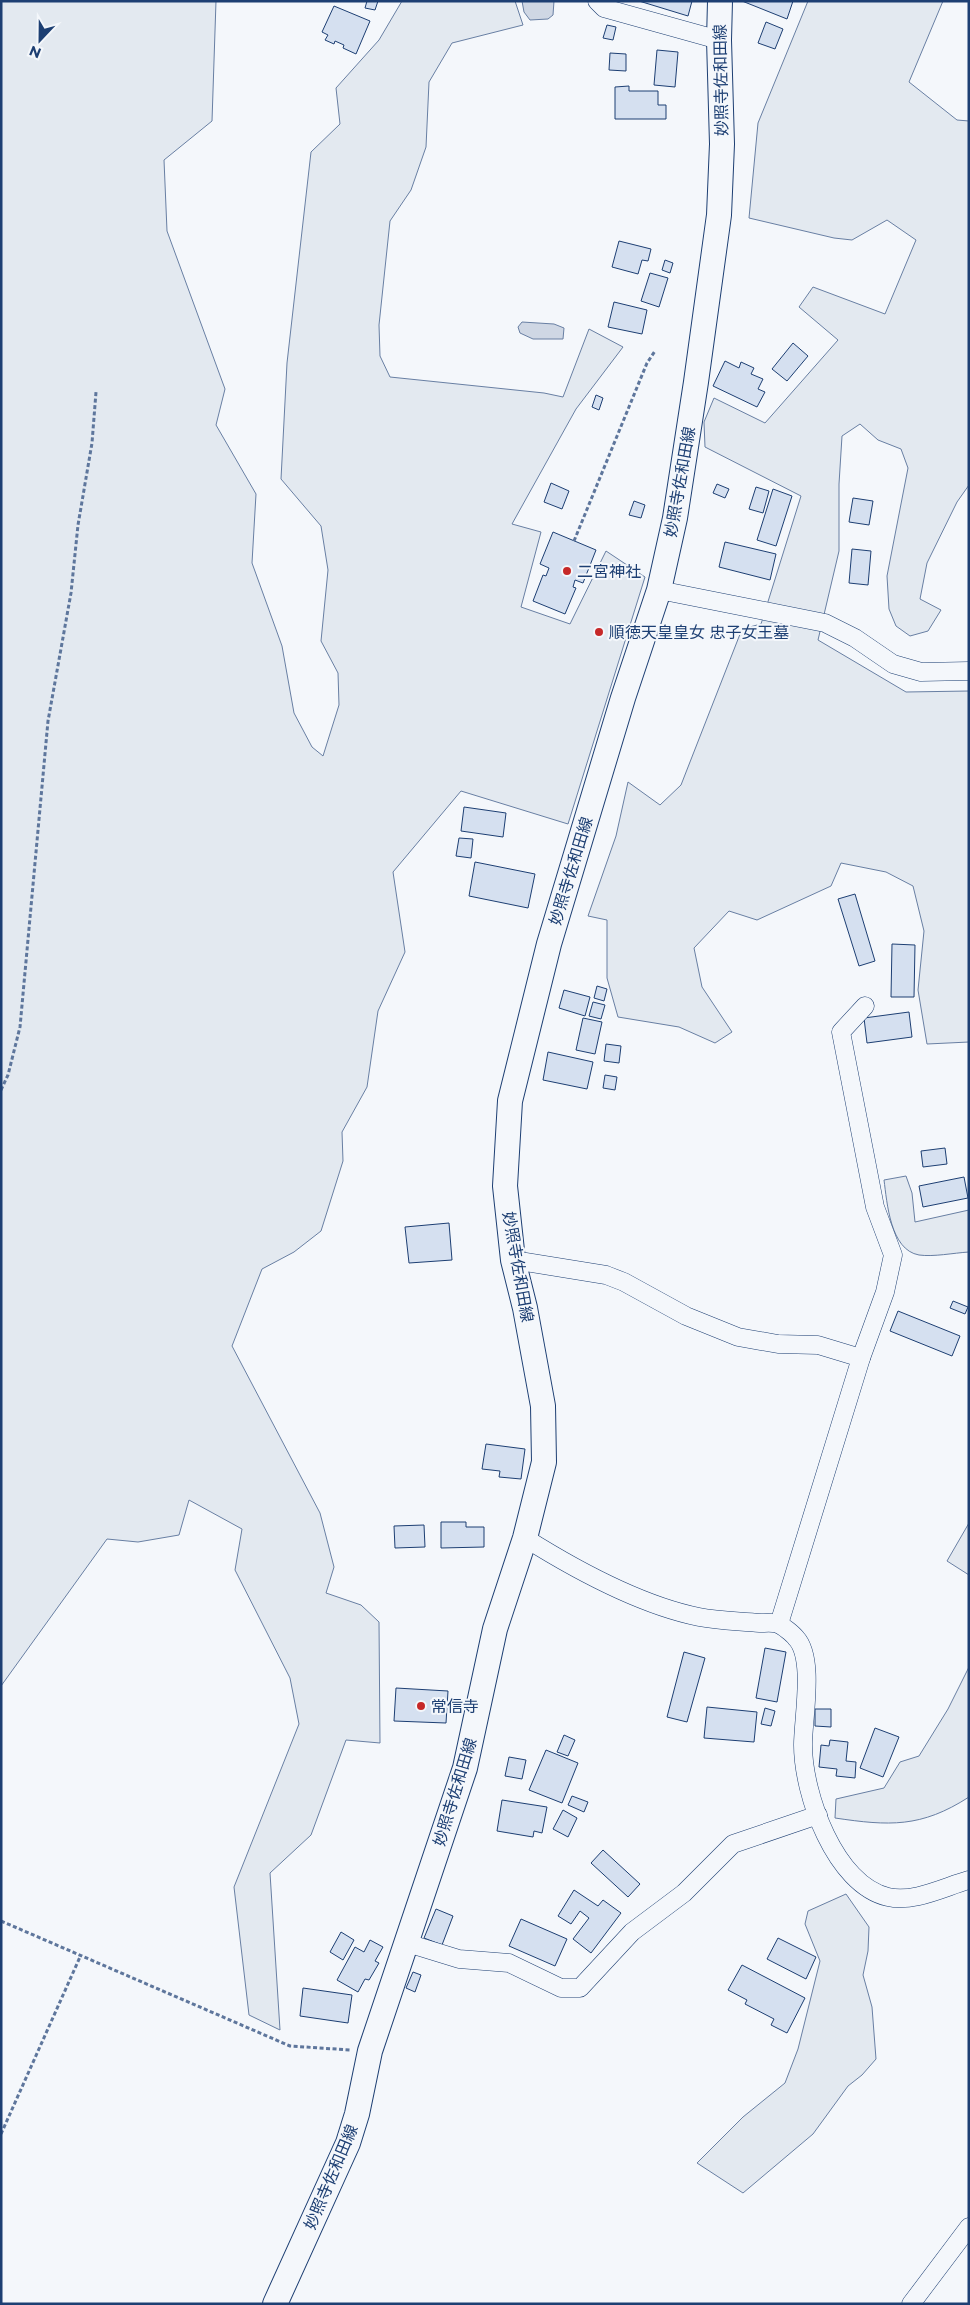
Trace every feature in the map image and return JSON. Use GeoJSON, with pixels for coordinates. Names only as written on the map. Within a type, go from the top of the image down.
{"type":"FeatureCollection","features":[{"type":"Feature","properties":{"kind":"main road","name":"妙照寺佐和田線"},"geometry":{"type":"LineString","coordinates":[[275,2304],[348,2143],[357,2114],[370,2052],[465,1768],[495,1629],[525,1538],[544,1462],[543,1406],[525,1308],[513,1260],[504,1186],[510,1101],[552,934],[623,698],[659,590],[678,499],[719,215],[722,144],[719,40],[720,1]]}},
{"type":"Feature","properties":{"kind":"street"},"geometry":{"type":"LineString","coordinates":[[597,1],[604,8],[719,40]]}},
{"type":"Feature","properties":{"kind":"street"},"geometry":{"type":"LineString","coordinates":[[659,590],[825,623],[855,638],[893,664],[921,672],[969,671]]}},
{"type":"Feature","properties":{"kind":"street"},"geometry":{"type":"LineString","coordinates":[[779,1624],[861,1358],[885,1292],[893,1254],[875,1208],[841,1032],[864,1006]]}},
{"type":"Feature","properties":{"kind":"street"},"geometry":{"type":"LineString","coordinates":[[513,1260],[606,1275],[624,1282],[686,1316],[738,1337],[778,1344],[818,1345],[861,1358]]}},
{"type":"Feature","properties":{"kind":"street"},"geometry":{"type":"LineString","coordinates":[[525,1538],[563,1561],[662,1608],[701,1617],[779,1624],[797,1638],[806,1659],[803,1747],[807,1776],[818,1815],[834,1853],[850,1874],[888,1897],[908,1898],[969,1880]]}},
{"type":"Feature","properties":{"kind":"street"},"geometry":{"type":"LineString","coordinates":[[407,1943],[459,1959],[509,1963],[562,1988],[580,1988],[632,1932],[684,1893],[733,1844],[818,1815]]}},
{"type":"Feature","properties":{"kind":"street"},"geometry":{"type":"LineString","coordinates":[[911,2304],[969,2227]]}},
{"type":"Feature","properties":{"kind":"path"},"geometry":{"type":"LineString","coordinates":[[574,541],[646,363],[655,351]]}},
{"type":"Feature","properties":{"kind":"path"},"geometry":{"type":"LineString","coordinates":[[1,1090],[8,1075],[20,1027],[48,721],[71,593],[78,525],[92,443],[96,392]]}},
{"type":"Feature","properties":{"kind":"path"},"geometry":{"type":"LineString","coordinates":[[1,1921],[80,1957],[290,2046],[370,2052]]}},
{"type":"Feature","properties":{"kind":"path"},"geometry":{"type":"LineString","coordinates":[[1,2134],[80,1957]]}},
{"type":"Feature","properties":{"kind":"shaded area"},"geometry":{"type":"Polygon","coordinates":[[[1,1],[216,1],[212,121],[164,160],[167,231],[225,389],[216,425],[256,494],[252,563],[282,646],[294,713],[312,747],[323,756],[339,705],[338,673],[321,641],[328,570],[321,526],[281,479],[287,363],[311,152],[340,124],[336,88],[379,40],[402,1],[515,1],[523,25],[452,43],[429,82],[426,147],[411,190],[390,221],[379,325],[380,356],[390,377],[544,393],[563,397],[589,329],[623,347],[576,409],[512,524],[541,532],[521,607],[570,624],[606,551],[645,577],[568,824],[461,791],[393,872],[405,952],[378,1011],[367,1087],[342,1132],[343,1161],[321,1231],[294,1252],[262,1269],[232,1346],[320,1513],[334,1567],[326,1593],[361,1605],[379,1622],[380,1743],[346,1740],[311,1835],[270,1873],[280,2030],[249,2015],[234,1887],[299,1724],[290,1678],[235,1570],[242,1529],[189,1500],[179,1535],[138,1542],[107,1539],[1,1686],[1,1]]]}},
{"type":"Feature","properties":{"kind":"shaded area"},"geometry":{"type":"Polygon","coordinates":[[[522,1],[554,1],[553,15],[548,19],[530,20],[524,12],[522,1]]]}},
{"type":"Feature","properties":{"kind":"shaded area"},"geometry":{"type":"Polygon","coordinates":[[[808,1],[943,1],[909,82],[957,120],[969,121],[969,485],[957,502],[927,563],[920,599],[941,610],[928,631],[910,636],[896,626],[889,609],[887,576],[908,468],[901,449],[878,440],[860,424],[842,436],[839,484],[839,551],[818,640],[906,692],[969,691],[969,1042],[927,1044],[918,990],[924,931],[913,886],[886,872],[841,863],[831,886],[757,920],[729,911],[694,948],[702,987],[732,1032],[715,1043],[679,1027],[618,1017],[607,978],[607,920],[588,916],[616,836],[628,782],[660,805],[681,785],[742,629],[761,624],[801,496],[705,447],[704,422],[714,398],[765,423],[838,340],[799,307],[813,287],[885,314],[916,240],[887,220],[852,240],[834,238],[749,218],[758,123],[808,1]]]}},
{"type":"Feature","properties":{"kind":"shaded area"},"geometry":{"type":"Polygon","coordinates":[[[522,322],[554,324],[564,328],[563,339],[533,339],[520,333],[518,327],[522,322]]]}},
{"type":"Feature","properties":{"kind":"shaded area"},"geometry":{"type":"Polygon","coordinates":[[[906,1176],[912,1193],[915,1222],[969,1210],[969,1252],[919,1255],[909,1251],[902,1244],[892,1224],[884,1180],[906,1176]]]}},
{"type":"Feature","properties":{"kind":"shaded area"},"geometry":{"type":"Polygon","coordinates":[[[969,1523],[969,1575],[947,1561],[969,1523]]]}},
{"type":"Feature","properties":{"kind":"shaded area"},"geometry":{"type":"Polygon","coordinates":[[[969,1667],[969,1797],[935,1814],[904,1822],[888,1823],[835,1818],[836,1799],[884,1788],[900,1762],[919,1756],[948,1709],[969,1667]]]}},
{"type":"Feature","properties":{"kind":"shaded area"},"geometry":{"type":"Polygon","coordinates":[[[846,1894],[869,1927],[868,1951],[863,1975],[872,2007],[876,2059],[862,2075],[848,2086],[813,2134],[743,2193],[697,2163],[743,2117],[785,2083],[798,2049],[820,1961],[805,1924],[808,1911],[846,1894]]]}},
{"type":"Feature","properties":{"kind":"building"},"geometry":{"type":"Polygon","coordinates":[[[367,1],[378,1],[375,10],[365,8],[367,1]]]}},
{"type":"Feature","properties":{"kind":"building"},"geometry":{"type":"Polygon","coordinates":[[[639,1],[692,1],[688,16],[639,1]]]}},
{"type":"Feature","properties":{"kind":"building"},"geometry":{"type":"Polygon","coordinates":[[[742,1],[793,1],[787,19],[742,1]]]}},
{"type":"Feature","properties":{"kind":"building"},"geometry":{"type":"Polygon","coordinates":[[[334,6],[370,21],[356,54],[343,48],[344,45],[335,41],[334,44],[325,40],[328,35],[322,32],[334,6]]]}},
{"type":"Feature","properties":{"kind":"building"},"geometry":{"type":"Polygon","coordinates":[[[766,22],[783,29],[775,49],[758,43],[766,22]]]}},
{"type":"Feature","properties":{"kind":"building"},"geometry":{"type":"Polygon","coordinates":[[[607,25],[616,27],[613,40],[603,38],[607,25]]]}},
{"type":"Feature","properties":{"kind":"building"},"geometry":{"type":"Polygon","coordinates":[[[657,50],[678,52],[675,87],[654,85],[657,50]]]}},
{"type":"Feature","properties":{"kind":"building"},"geometry":{"type":"Polygon","coordinates":[[[610,53],[626,54],[626,71],[609,70],[610,53]]]}},
{"type":"Feature","properties":{"kind":"building"},"geometry":{"type":"Polygon","coordinates":[[[629,86],[629,91],[658,91],[658,105],[666,105],[666,119],[615,119],[615,87],[629,86]]]}},
{"type":"Feature","properties":{"kind":"building"},"geometry":{"type":"Polygon","coordinates":[[[619,241],[651,249],[648,261],[642,260],[638,274],[612,267],[619,241]]]}},
{"type":"Feature","properties":{"kind":"building"},"geometry":{"type":"Polygon","coordinates":[[[665,260],[673,263],[670,273],[662,270],[665,260]]]}},
{"type":"Feature","properties":{"kind":"building"},"geometry":{"type":"Polygon","coordinates":[[[650,273],[668,278],[659,307],[641,301],[650,273]]]}},
{"type":"Feature","properties":{"kind":"building"},"geometry":{"type":"Polygon","coordinates":[[[614,302],[647,310],[642,334],[608,327],[614,302]]]}},
{"type":"Feature","properties":{"kind":"building"},"geometry":{"type":"Polygon","coordinates":[[[793,343],[808,356],[787,381],[772,369],[793,343]]]}},
{"type":"Feature","properties":{"kind":"building"},"geometry":{"type":"Polygon","coordinates":[[[725,361],[739,368],[741,362],[754,368],[751,374],[763,379],[758,389],[765,392],[757,407],[713,386],[725,361]]]}},
{"type":"Feature","properties":{"kind":"building"},"geometry":{"type":"Polygon","coordinates":[[[596,395],[603,398],[599,410],[592,407],[596,395]]]}},
{"type":"Feature","properties":{"kind":"building"},"geometry":{"type":"Polygon","coordinates":[[[551,483],[569,491],[562,509],[544,502],[551,483]]]}},
{"type":"Feature","properties":{"kind":"building"},"geometry":{"type":"Polygon","coordinates":[[[717,484],[729,489],[725,498],[713,493],[717,484]]]}},
{"type":"Feature","properties":{"kind":"building"},"geometry":{"type":"Polygon","coordinates":[[[756,487],[769,491],[763,513],[749,509],[756,487]]]}},
{"type":"Feature","properties":{"kind":"building"},"geometry":{"type":"Polygon","coordinates":[[[773,489],[792,496],[776,546],[757,540],[773,489]]]}},
{"type":"Feature","properties":{"kind":"building"},"geometry":{"type":"Polygon","coordinates":[[[853,498],[873,501],[869,525],[849,522],[853,498]]]}},
{"type":"Feature","properties":{"kind":"building"},"geometry":{"type":"Polygon","coordinates":[[[634,501],[645,505],[641,518],[629,515],[634,501]]]}},
{"type":"Feature","properties":{"kind":"building","name":"二宮神社"},"geometry":{"type":"Polygon","coordinates":[[[553,532],[596,550],[583,583],[575,580],[573,587],[576,588],[565,614],[533,601],[543,575],[546,576],[549,568],[540,564],[553,532]]]}},
{"type":"Feature","properties":{"kind":"building"},"geometry":{"type":"Polygon","coordinates":[[[725,542],[776,554],[770,580],[719,567],[725,542]]]}},
{"type":"Feature","properties":{"kind":"building"},"geometry":{"type":"Polygon","coordinates":[[[852,549],[871,551],[868,585],[849,583],[852,549]]]}},
{"type":"Feature","properties":{"kind":"building"},"geometry":{"type":"Polygon","coordinates":[[[464,807],[506,813],[503,837],[461,831],[464,807]]]}},
{"type":"Feature","properties":{"kind":"building"},"geometry":{"type":"Polygon","coordinates":[[[459,838],[473,839],[471,858],[456,856],[459,838]]]}},
{"type":"Feature","properties":{"kind":"building"},"geometry":{"type":"Polygon","coordinates":[[[475,862],[535,874],[528,908],[469,896],[475,862]]]}},
{"type":"Feature","properties":{"kind":"building"},"geometry":{"type":"Polygon","coordinates":[[[855,894],[875,961],[859,966],[838,899],[855,894]]]}},
{"type":"Feature","properties":{"kind":"building"},"geometry":{"type":"Polygon","coordinates":[[[892,944],[915,945],[914,997],[891,997],[892,944]]]}},
{"type":"Feature","properties":{"kind":"building"},"geometry":{"type":"Polygon","coordinates":[[[597,986],[607,989],[604,1001],[594,998],[597,986]]]}},
{"type":"Feature","properties":{"kind":"building"},"geometry":{"type":"Polygon","coordinates":[[[564,990],[590,997],[585,1016],[559,1008],[564,990]]]}},
{"type":"Feature","properties":{"kind":"building"},"geometry":{"type":"Polygon","coordinates":[[[593,1002],[605,1005],[601,1019],[589,1016],[593,1002]]]}},
{"type":"Feature","properties":{"kind":"building"},"geometry":{"type":"Polygon","coordinates":[[[909,1012],[912,1037],[867,1043],[864,1018],[909,1012]]]}},
{"type":"Feature","properties":{"kind":"building"},"geometry":{"type":"Polygon","coordinates":[[[583,1018],[602,1022],[595,1054],[576,1050],[583,1018]]]}},
{"type":"Feature","properties":{"kind":"building"},"geometry":{"type":"Polygon","coordinates":[[[606,1044],[621,1046],[619,1063],[604,1061],[606,1044]]]}},
{"type":"Feature","properties":{"kind":"building"},"geometry":{"type":"Polygon","coordinates":[[[548,1052],[593,1062],[587,1089],[543,1080],[548,1052]]]}},
{"type":"Feature","properties":{"kind":"building"},"geometry":{"type":"Polygon","coordinates":[[[605,1075],[617,1077],[615,1090],[603,1088],[605,1075]]]}},
{"type":"Feature","properties":{"kind":"building"},"geometry":{"type":"Polygon","coordinates":[[[945,1148],[947,1164],[923,1167],[921,1151],[945,1148]]]}},
{"type":"Feature","properties":{"kind":"building"},"geometry":{"type":"Polygon","coordinates":[[[964,1177],[968,1198],[923,1207],[919,1186],[964,1177]]]}},
{"type":"Feature","properties":{"kind":"building"},"geometry":{"type":"Polygon","coordinates":[[[449,1223],[452,1260],[409,1263],[405,1227],[449,1223]]]}},
{"type":"Feature","properties":{"kind":"building"},"geometry":{"type":"Polygon","coordinates":[[[953,1301],[968,1307],[965,1314],[950,1308],[953,1301]]]}},
{"type":"Feature","properties":{"kind":"building"},"geometry":{"type":"Polygon","coordinates":[[[898,1311],[960,1336],[952,1356],[890,1331],[898,1311]]]}},
{"type":"Feature","properties":{"kind":"building"},"geometry":{"type":"Polygon","coordinates":[[[486,1444],[525,1449],[521,1479],[499,1477],[500,1471],[482,1469],[486,1444]]]}},
{"type":"Feature","properties":{"kind":"building"},"geometry":{"type":"Polygon","coordinates":[[[441,1522],[466,1522],[466,1527],[484,1527],[484,1547],[441,1548],[441,1522]]]}},
{"type":"Feature","properties":{"kind":"building"},"geometry":{"type":"Polygon","coordinates":[[[424,1525],[425,1547],[395,1548],[394,1526],[424,1525]]]}},
{"type":"Feature","properties":{"kind":"building"},"geometry":{"type":"Polygon","coordinates":[[[765,1648],[786,1652],[777,1702],[756,1698],[765,1648]]]}},
{"type":"Feature","properties":{"kind":"building"},"geometry":{"type":"Polygon","coordinates":[[[684,1652],[705,1658],[687,1722],[667,1717],[684,1652]]]}},
{"type":"Feature","properties":{"kind":"building","name":"常信寺"},"geometry":{"type":"Polygon","coordinates":[[[396,1688],[448,1691],[446,1723],[394,1721],[396,1688]]]}},
{"type":"Feature","properties":{"kind":"building"},"geometry":{"type":"Polygon","coordinates":[[[707,1707],[757,1712],[754,1742],[704,1738],[707,1707]]]}},
{"type":"Feature","properties":{"kind":"building"},"geometry":{"type":"Polygon","coordinates":[[[765,1708],[775,1711],[771,1726],[761,1724],[765,1708]]]}},
{"type":"Feature","properties":{"kind":"building"},"geometry":{"type":"Polygon","coordinates":[[[815,1709],[831,1709],[831,1727],[815,1726],[815,1709]]]}},
{"type":"Feature","properties":{"kind":"building"},"geometry":{"type":"Polygon","coordinates":[[[875,1728],[899,1737],[883,1777],[860,1768],[875,1728]]]}},
{"type":"Feature","properties":{"kind":"building"},"geometry":{"type":"Polygon","coordinates":[[[564,1735],[575,1740],[568,1756],[557,1752],[564,1735]]]}},
{"type":"Feature","properties":{"kind":"building"},"geometry":{"type":"Polygon","coordinates":[[[830,1740],[848,1742],[846,1761],[856,1762],[855,1778],[836,1776],[837,1769],[819,1767],[821,1745],[829,1746],[830,1740]]]}},
{"type":"Feature","properties":{"kind":"building"},"geometry":{"type":"Polygon","coordinates":[[[546,1750],[578,1763],[562,1803],[529,1790],[546,1750]]]}},
{"type":"Feature","properties":{"kind":"building"},"geometry":{"type":"Polygon","coordinates":[[[509,1757],[526,1760],[522,1779],[505,1776],[509,1757]]]}},
{"type":"Feature","properties":{"kind":"building"},"geometry":{"type":"Polygon","coordinates":[[[572,1796],[588,1802],[584,1812],[568,1805],[572,1796]]]}},
{"type":"Feature","properties":{"kind":"building"},"geometry":{"type":"Polygon","coordinates":[[[502,1800],[547,1807],[542,1833],[534,1831],[533,1837],[497,1831],[502,1800]]]}},
{"type":"Feature","properties":{"kind":"building"},"geometry":{"type":"Polygon","coordinates":[[[563,1810],[577,1818],[568,1837],[553,1829],[563,1810]]]}},
{"type":"Feature","properties":{"kind":"building"},"geometry":{"type":"Polygon","coordinates":[[[603,1850],[640,1884],[628,1897],[591,1863],[603,1850]]]}},
{"type":"Feature","properties":{"kind":"building"},"geometry":{"type":"Polygon","coordinates":[[[574,1890],[598,1906],[603,1900],[621,1913],[591,1953],[573,1939],[589,1918],[580,1911],[571,1924],[558,1916],[574,1890]]]}},
{"type":"Feature","properties":{"kind":"building"},"geometry":{"type":"Polygon","coordinates":[[[436,1909],[453,1916],[442,1945],[424,1938],[436,1909]]]}},
{"type":"Feature","properties":{"kind":"building"},"geometry":{"type":"Polygon","coordinates":[[[521,1919],[567,1939],[555,1966],[509,1946],[521,1919]]]}},
{"type":"Feature","properties":{"kind":"building"},"geometry":{"type":"Polygon","coordinates":[[[341,1932],[354,1940],[343,1960],[330,1952],[341,1932]]]}},
{"type":"Feature","properties":{"kind":"building"},"geometry":{"type":"Polygon","coordinates":[[[778,1938],[816,1957],[806,1979],[767,1959],[778,1938]]]}},
{"type":"Feature","properties":{"kind":"building"},"geometry":{"type":"Polygon","coordinates":[[[370,1940],[383,1947],[375,1961],[379,1963],[369,1980],[365,1979],[358,1992],[337,1980],[355,1947],[364,1952],[370,1940]]]}},
{"type":"Feature","properties":{"kind":"building"},"geometry":{"type":"Polygon","coordinates":[[[742,1965],[805,1998],[787,2033],[771,2025],[774,2019],[745,2004],[747,2000],[728,1990],[742,1965]]]}},
{"type":"Feature","properties":{"kind":"building"},"geometry":{"type":"Polygon","coordinates":[[[413,1972],[421,1975],[415,1992],[406,1988],[413,1972]]]}},
{"type":"Feature","properties":{"kind":"building"},"geometry":{"type":"Polygon","coordinates":[[[303,1988],[352,1995],[348,2023],[300,2016],[303,1988]]]}},
{"type":"Feature","properties":{"kind":"place","name":"二宮神社"},"geometry":{"type":"Point","coordinates":[567,571]}},
{"type":"Feature","properties":{"kind":"place","name":"順徳天皇皇女 忠子女王墓"},"geometry":{"type":"Point","coordinates":[599,632]}},
{"type":"Feature","properties":{"kind":"place","name":"常信寺"},"geometry":{"type":"Point","coordinates":[421,1706]}}]}
